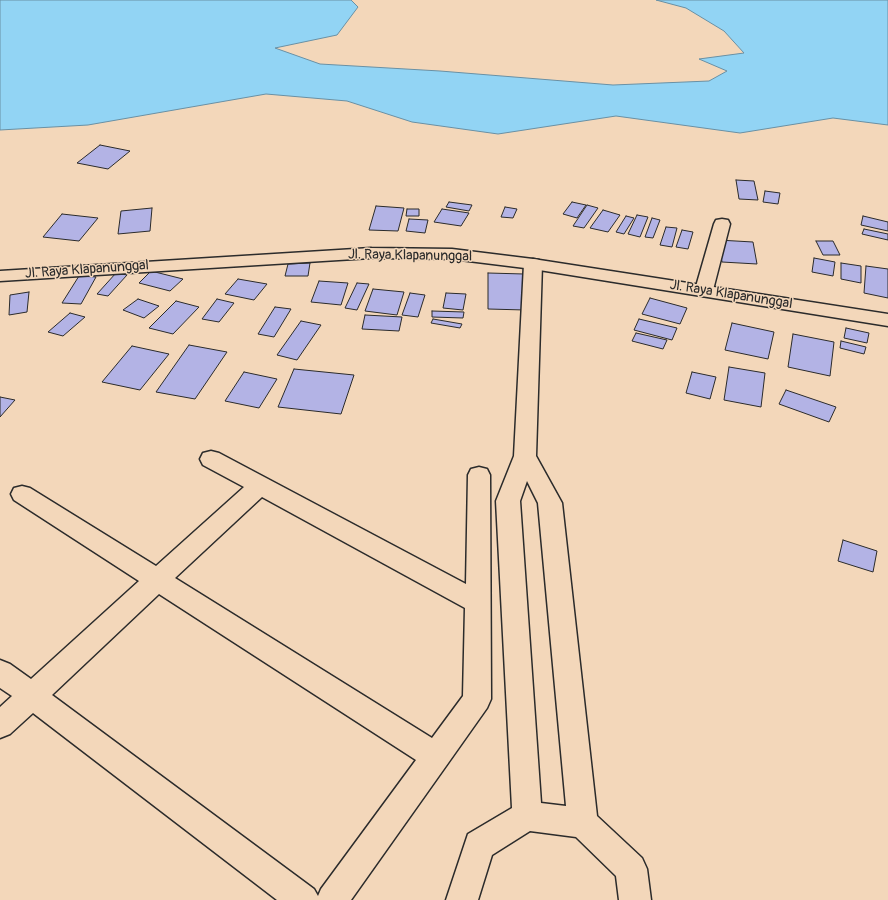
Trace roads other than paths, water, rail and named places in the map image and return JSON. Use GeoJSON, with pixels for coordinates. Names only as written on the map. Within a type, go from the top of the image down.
{"type":"FeatureCollection","features":[{"type":"Feature","properties":{"kind":"street"},"geometry":{"type":"LineString","coordinates":[[704,290],[722,224]]}},
{"type":"Feature","properties":{"kind":"street","name":"Jl. Raya Klapanunggal"},"geometry":{"type":"LineString","coordinates":[[0,276],[371,253],[452,254],[533,264],[888,320]]}},
{"type":"Feature","properties":{"kind":"street"},"geometry":{"type":"LineString","coordinates":[[527,816],[508,501],[525,456],[533,264]]}},
{"type":"Feature","properties":{"kind":"street"},"geometry":{"type":"LineString","coordinates":[[525,456],[550,503],[583,823]]}},
{"type":"Feature","properties":{"kind":"street"},"geometry":{"type":"LineString","coordinates":[[211,459],[479,603]]}},
{"type":"Feature","properties":{"kind":"street"},"geometry":{"type":"LineString","coordinates":[[332,900],[477,699],[479,475]]}},
{"type":"Feature","properties":{"kind":"street"},"geometry":{"type":"LineString","coordinates":[[0,725],[260,485]]}},
{"type":"Feature","properties":{"kind":"street"},"geometry":{"type":"LineString","coordinates":[[22,494],[436,757]]}},
{"type":"Feature","properties":{"kind":"street"},"geometry":{"type":"LineString","coordinates":[[0,672],[303,900]]}},
{"type":"Feature","properties":{"kind":"street"},"geometry":{"type":"LineString","coordinates":[[462,900],[479,845],[527,816],[583,823],[631,870],[635,900]]}},
{"type":"Feature","properties":{"kind":"water"},"geometry":{"type":"Polygon","coordinates":[[[0,0],[351,0],[358,7],[337,35],[275,48],[320,64],[440,71],[613,85],[709,81],[727,71],[699,59],[744,53],[724,31],[686,8],[656,0],[888,0],[888,125],[833,118],[740,133],[616,116],[498,134],[412,122],[347,101],[266,94],[88,125],[0,130],[0,0]]]}}]}
